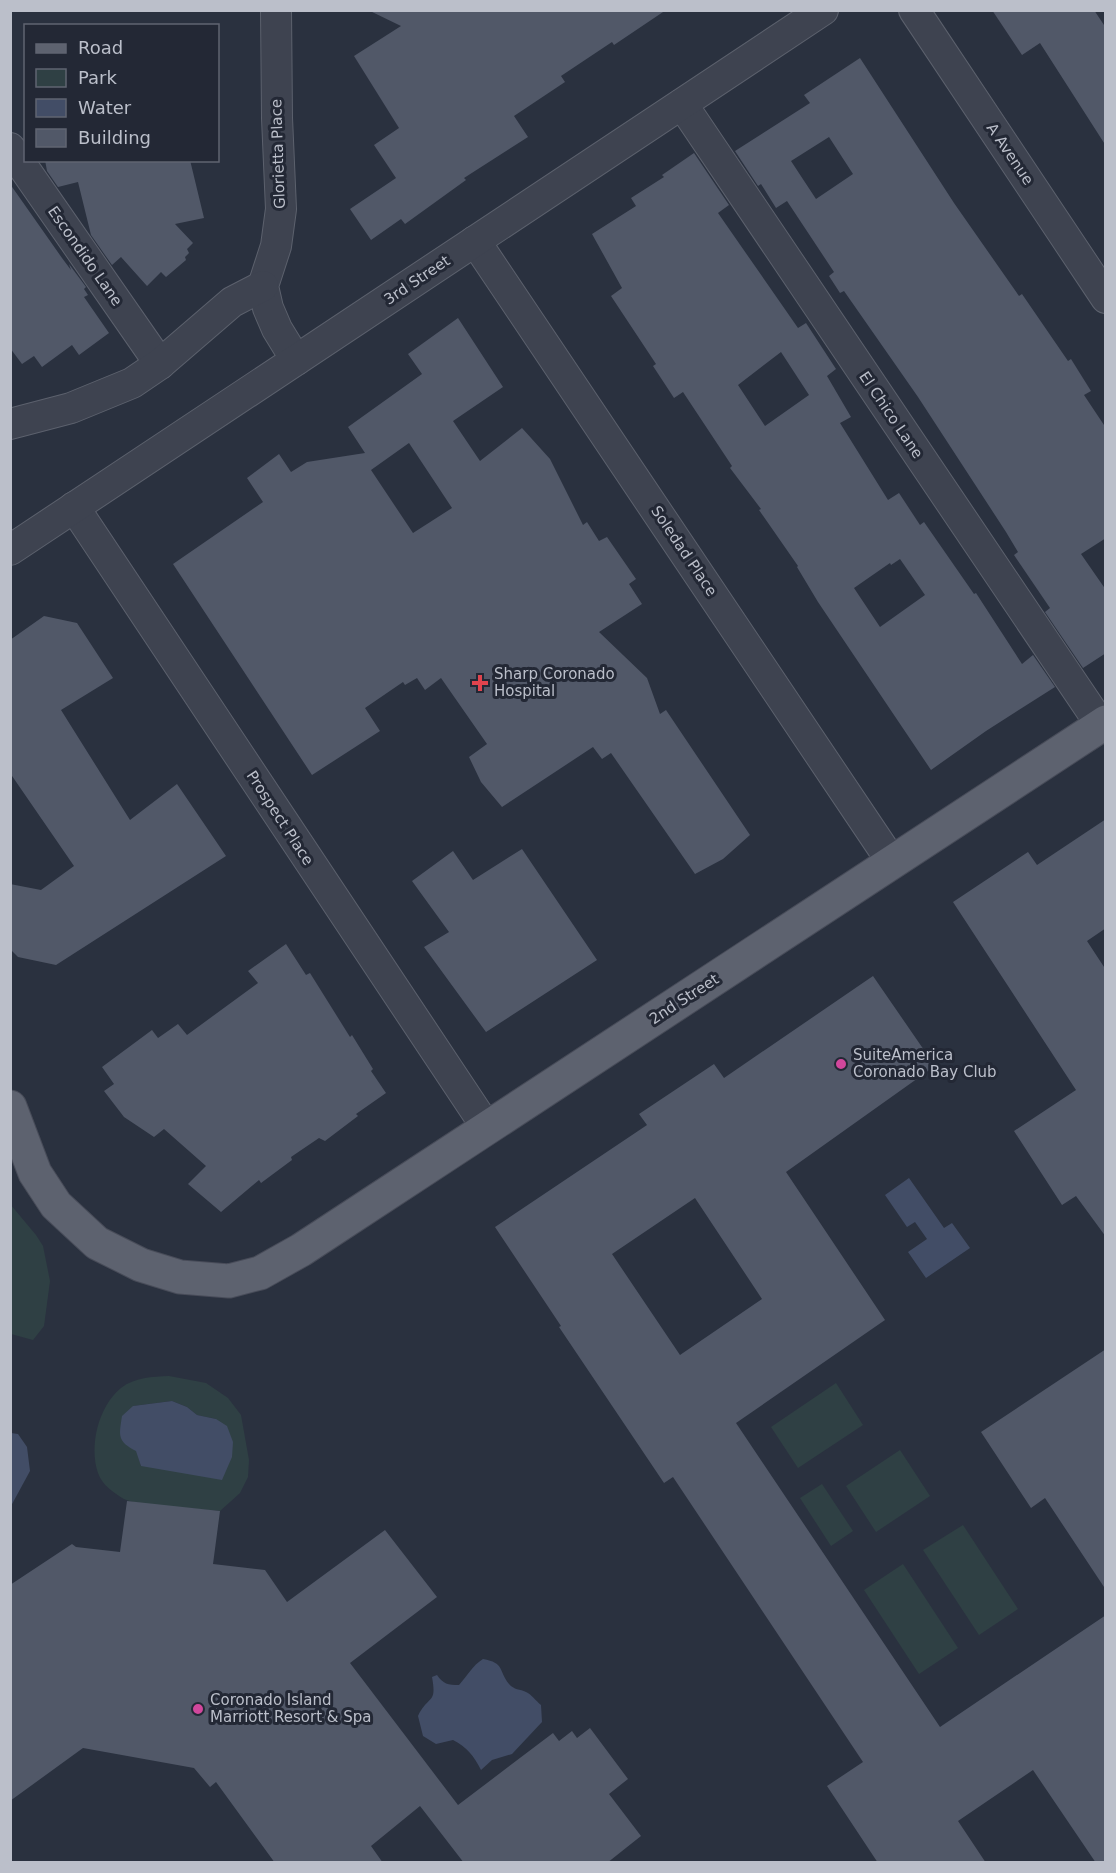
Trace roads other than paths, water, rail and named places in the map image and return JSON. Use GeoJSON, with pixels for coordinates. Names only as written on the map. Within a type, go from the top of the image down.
{"type":"FeatureCollection","features":[{"type":"Feature","properties":{"kind":"main road","name":"2nd Street"},"geometry":{"type":"LineString","coordinates":[[10,1107],[40,1181],[56,1205],[98,1243],[141,1265],[180,1277],[229,1281],[260,1273],[301,1250],[1103,723]]}},
{"type":"Feature","properties":{"kind":"street","name":"Glorietta Place"},"geometry":{"type":"LineString","coordinates":[[263,286],[276,246],[281,209],[276,10]]}},
{"type":"Feature","properties":{"kind":"street","name":"3rd Street"},"geometry":{"type":"LineString","coordinates":[[10,550],[823,10]]}},
{"type":"Feature","properties":{"kind":"street","name":"A Avenue"},"geometry":{"type":"LineString","coordinates":[[914,10],[1106,298]]}},
{"type":"Feature","properties":{"kind":"street","name":"El Chico Lane"},"geometry":{"type":"LineString","coordinates":[[682,104],[1103,723]]}},
{"type":"Feature","properties":{"kind":"street","name":"Escondido Lane"},"geometry":{"type":"LineString","coordinates":[[10,148],[160,364]]}},
{"type":"Feature","properties":{"kind":"street","name":"Soledad Place"},"geometry":{"type":"LineString","coordinates":[[475,241],[892,862]]}},
{"type":"Feature","properties":{"kind":"street"},"geometry":{"type":"LineString","coordinates":[[10,424],[71,408],[132,383],[160,364],[232,302],[263,286],[268,308],[277,329],[296,360]]}},
{"type":"Feature","properties":{"kind":"street","name":"Prospect Place"},"geometry":{"type":"LineString","coordinates":[[74,507],[487,1128]]}},
{"type":"Feature","properties":{"kind":"water"},"geometry":{"type":"Polygon","coordinates":[[[909,1178],[944,1228],[952,1223],[970,1248],[926,1278],[908,1252],[927,1239],[915,1222],[907,1227],[885,1195],[909,1178]]]}},
{"type":"Feature","properties":{"kind":"water"},"geometry":{"type":"Polygon","coordinates":[[[172,1401],[187,1407],[197,1415],[216,1419],[227,1426],[233,1442],[232,1457],[222,1480],[141,1466],[136,1451],[122,1441],[120,1433],[122,1416],[133,1406],[172,1401]]]}},
{"type":"Feature","properties":{"kind":"water"},"geometry":{"type":"Polygon","coordinates":[[[11,1433],[18,1434],[27,1447],[30,1471],[11,1506],[11,1433]]]}},
{"type":"Feature","properties":{"kind":"water"},"geometry":{"type":"Polygon","coordinates":[[[483,1659],[498,1665],[511,1686],[528,1693],[541,1705],[542,1722],[512,1754],[492,1760],[481,1770],[470,1752],[453,1740],[436,1744],[423,1736],[418,1716],[433,1696],[432,1677],[437,1675],[446,1683],[459,1685],[483,1659]]]}},
{"type":"Feature","properties":{"kind":"place","name":"Sharp Coronado Hospital"},"geometry":{"type":"Point","coordinates":[480,683]}},
{"type":"Feature","properties":{"kind":"place","name":"SuiteAmerica Coronado Bay Club"},"geometry":{"type":"Point","coordinates":[841,1064]}},
{"type":"Feature","properties":{"kind":"place","name":"Coronado Island Marriott Resort & Spa"},"geometry":{"type":"Point","coordinates":[198,1709]}}]}
